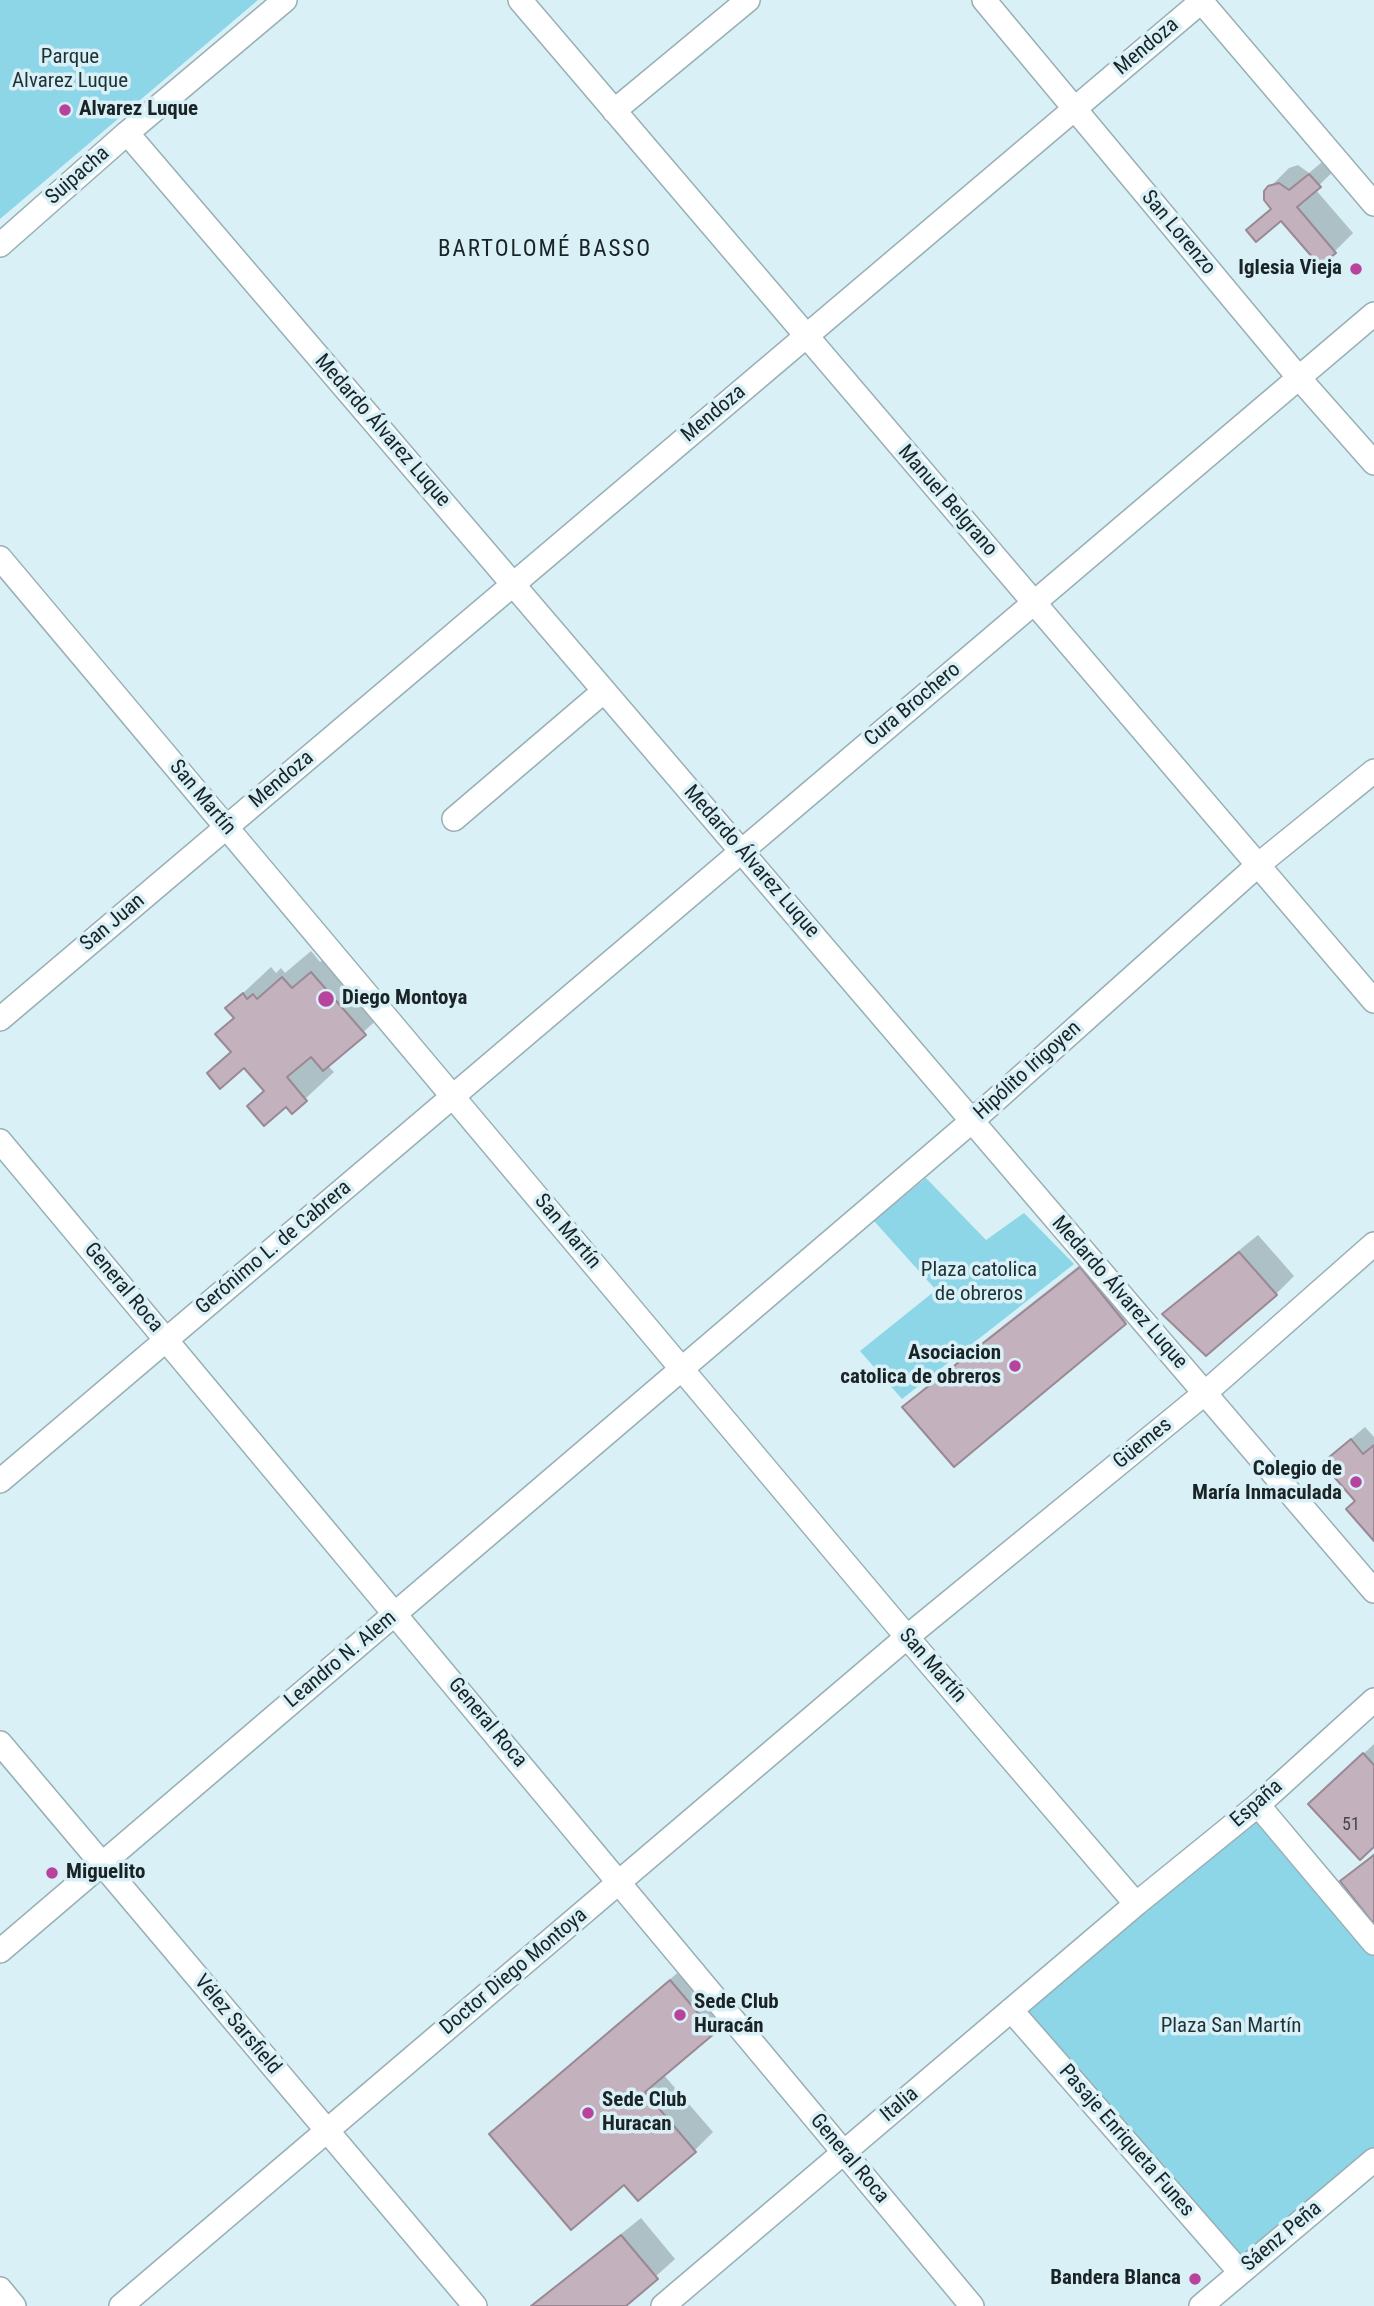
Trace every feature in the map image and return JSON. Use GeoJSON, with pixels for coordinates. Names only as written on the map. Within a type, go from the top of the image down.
{"type":"FeatureCollection","features":[{"type":"Feature","properties":{"kind":"street","name":"Suipacha"},"geometry":{"type":"LineString","coordinates":[[0,245],[127,133],[285,0]]}},
{"type":"Feature","properties":{"kind":"street","name":"Manuel Belgrano"},"geometry":{"type":"LineString","coordinates":[[520,0],[1374,1001]]}},
{"type":"Feature","properties":{"kind":"street"},"geometry":{"type":"LineString","coordinates":[[614,111],[748,0]]}},
{"type":"Feature","properties":{"kind":"street","name":"San Lorenzo"},"geometry":{"type":"LineString","coordinates":[[984,0],[1299,378],[1374,463]]}},
{"type":"Feature","properties":{"kind":"street"},"geometry":{"type":"LineString","coordinates":[[1202,1],[1374,204]]}},
{"type":"Feature","properties":{"kind":"street","name":"Mendoza"},"geometry":{"type":"LineString","coordinates":[[226,827],[1202,1]]}},
{"type":"Feature","properties":{"kind":"street","name":"Medardo Álvarez Luque"},"geometry":{"type":"LineString","coordinates":[[127,133],[1374,1591]]}},
{"type":"Feature","properties":{"kind":"street","name":"Cura Brochero"},"geometry":{"type":"LineString","coordinates":[[452,1097],[1374,314]]}},
{"type":"Feature","properties":{"kind":"street","name":"San Martín"},"geometry":{"type":"LineString","coordinates":[[0,558],[907,1637],[1136,1904]]}},
{"type":"Feature","properties":{"kind":"street"},"geometry":{"type":"LineString","coordinates":[[454,819],[604,691]]}},
{"type":"Feature","properties":{"kind":"street","name":"Hipólito Irigoyen"},"geometry":{"type":"LineString","coordinates":[[682,1369],[972,1121],[1258,865],[1374,771]]}},
{"type":"Feature","properties":{"kind":"street","name":"San Juan"},"geometry":{"type":"LineString","coordinates":[[0,1019],[226,827]]}},
{"type":"Feature","properties":{"kind":"street","name":"Gerónimo L. de Cabrera"},"geometry":{"type":"LineString","coordinates":[[0,1481],[452,1097]]}},
{"type":"Feature","properties":{"kind":"street","name":"General Roca"},"geometry":{"type":"LineString","coordinates":[[0,1141],[972,2306]]}},
{"type":"Feature","properties":{"kind":"street","name":"Güemes"},"geometry":{"type":"LineString","coordinates":[[907,1637],[1205,1393],[1374,1244]]}},
{"type":"Feature","properties":{"kind":"street","name":"Leandro N. Alem"},"geometry":{"type":"LineString","coordinates":[[0,1951],[682,1369]]}},
{"type":"Feature","properties":{"kind":"street","name":"Doctor Diego Montoya"},"geometry":{"type":"LineString","coordinates":[[121,2306],[907,1637]]}},
{"type":"Feature","properties":{"kind":"street","name":"España"},"geometry":{"type":"LineString","coordinates":[[1136,1904],[1258,1805],[1374,1700]]}},
{"type":"Feature","properties":{"kind":"street","name":"Vélez Sarsfield"},"geometry":{"type":"LineString","coordinates":[[0,1743],[475,2306]]}},
{"type":"Feature","properties":{"kind":"street"},"geometry":{"type":"LineString","coordinates":[[1258,1805],[1374,1943]]}},
{"type":"Feature","properties":{"kind":"street","name":"Italia"},"geometry":{"type":"LineString","coordinates":[[663,2306],[1136,1904]]}},
{"type":"Feature","properties":{"kind":"street","name":"Pasaje Enriqueta Funes"},"geometry":{"type":"LineString","coordinates":[[1011,2010],[1240,2272]]}},
{"type":"Feature","properties":{"kind":"street","name":"Sáenz Peña"},"geometry":{"type":"LineString","coordinates":[[1201,2306],[1371,2169]]}},
{"type":"Feature","properties":{"kind":"street"},"geometry":{"type":"LineString","coordinates":[[0,2289],[14,2306]]}},
{"type":"Feature","properties":{"kind":"green space","name":"Alvarez Luque"},"geometry":{"type":"Polygon","coordinates":[[[0,0],[258,0],[0,219],[0,0]]]}},
{"type":"Feature","properties":{"kind":"green space","name":"Plaza catolica de obreros"},"geometry":{"type":"Polygon","coordinates":[[[926,1178],[986,1240],[1024,1213],[1074,1264],[902,1399],[860,1351],[936,1290],[874,1221],[926,1178]]]}},
{"type":"Feature","properties":{"kind":"green space","name":"Plaza San Martín"},"geometry":{"type":"Polygon","coordinates":[[[1257,1820],[1374,1955],[1374,2148],[1242,2256],[1025,2010],[1257,1820]]]}},
{"type":"Feature","properties":{"kind":"building"},"geometry":{"type":"Polygon","coordinates":[[[1309,174],[1321,187],[1297,207],[1336,253],[1320,266],[1281,221],[1256,242],[1246,230],[1271,209],[1264,200],[1264,191],[1268,186],[1279,183],[1289,190],[1309,174]]]}},
{"type":"Feature","properties":{"kind":"building"},"geometry":{"type":"Polygon","coordinates":[[[311,972],[366,1035],[323,1071],[311,1057],[287,1077],[307,1101],[292,1114],[286,1107],[264,1126],[247,1106],[264,1091],[244,1068],[220,1089],[207,1073],[231,1052],[215,1034],[234,1018],[225,1008],[243,993],[247,999],[253,994],[257,999],[282,977],[292,988],[311,972]]]}},
{"type":"Feature","properties":{"kind":"building"},"geometry":{"type":"Polygon","coordinates":[[[1239,1252],[1277,1295],[1206,1356],[1162,1314],[1239,1252]]]}},
{"type":"Feature","properties":{"kind":"building","name":"Asociacion catolica de obreros"},"geometry":{"type":"Polygon","coordinates":[[[1080,1267],[1126,1324],[954,1467],[902,1407],[1080,1267]]]}},
{"type":"Feature","properties":{"kind":"building","name":"Colegio de María Inmaculada"},"geometry":{"type":"Polygon","coordinates":[[[1351,1439],[1363,1454],[1374,1445],[1374,1541],[1346,1509],[1355,1501],[1322,1463],[1351,1439]]]}},
{"type":"Feature","properties":{"kind":"building"},"geometry":{"type":"Polygon","coordinates":[[[1363,1753],[1374,1765],[1374,1847],[1360,1860],[1308,1804],[1363,1753]]]}},
{"type":"Feature","properties":{"kind":"building"},"geometry":{"type":"Polygon","coordinates":[[[1374,1855],[1374,1924],[1340,1881],[1374,1855]]]}},
{"type":"Feature","properties":{"kind":"building","name":"Sede Club Huracan"},"geometry":{"type":"Polygon","coordinates":[[[670,1980],[715,2033],[645,2092],[696,2152],[638,2201],[624,2185],[571,2230],[489,2134],[670,1980]]]}},
{"type":"Feature","properties":{"kind":"building"},"geometry":{"type":"Polygon","coordinates":[[[621,2235],[658,2279],[626,2306],[531,2306],[621,2235]]]}},
{"type":"Feature","properties":{"kind":"place","name":"Alvarez Luque"},"geometry":{"type":"Point","coordinates":[65,110]}},
{"type":"Feature","properties":{"kind":"place","name":"Iglesia Vieja"},"geometry":{"type":"Point","coordinates":[1356,269]}},
{"type":"Feature","properties":{"kind":"place","name":"Diego Montoya"},"geometry":{"type":"Point","coordinates":[326,999]}},
{"type":"Feature","properties":{"kind":"place","name":"Asociacion catolica de obreros"},"geometry":{"type":"Point","coordinates":[1015,1366]}},
{"type":"Feature","properties":{"kind":"place","name":"Colegio de María Inmaculada"},"geometry":{"type":"Point","coordinates":[1356,1482]}},
{"type":"Feature","properties":{"kind":"place","name":"Miguelito"},"geometry":{"type":"Point","coordinates":[52,1873]}},
{"type":"Feature","properties":{"kind":"place","name":"Sede Club Huracán"},"geometry":{"type":"Point","coordinates":[680,2015]}},
{"type":"Feature","properties":{"kind":"place","name":"Sede Club Huracan"},"geometry":{"type":"Point","coordinates":[588,2113]}},
{"type":"Feature","properties":{"kind":"place","name":"Bandera Blanca"},"geometry":{"type":"Point","coordinates":[1195,2279]}},
{"type":"Feature","properties":{"kind":"district","name":"BARTOLOMÉ BASSO"},"geometry":{"type":"Point","coordinates":[545,250]}},
{"type":"Feature","properties":{"kind":"park label","name":"Parque Alvarez Luque"},"geometry":{"type":"Point","coordinates":[70,70]}}]}
